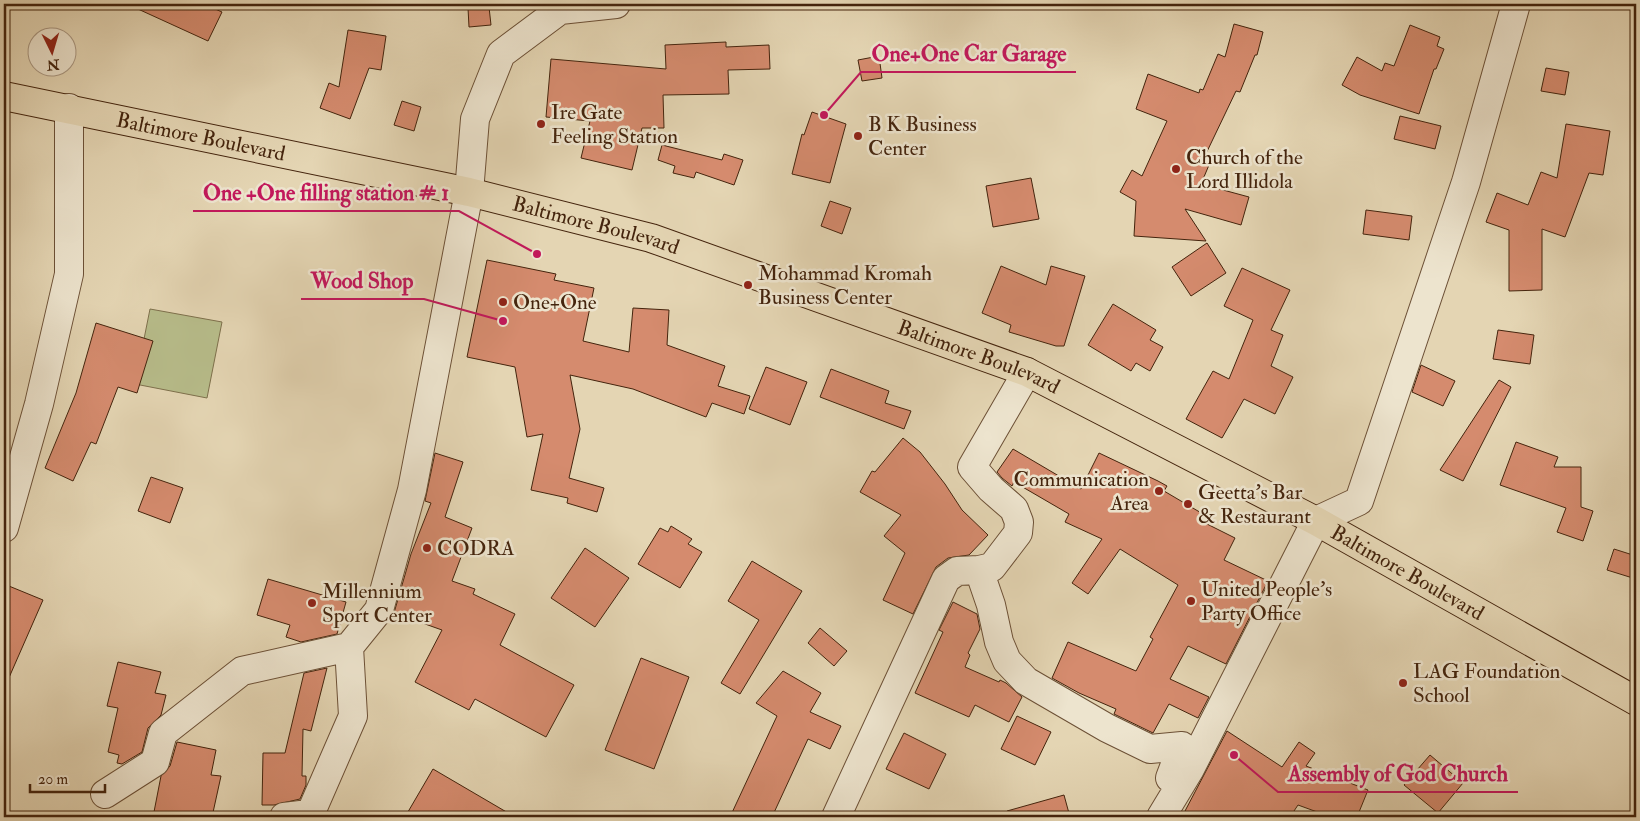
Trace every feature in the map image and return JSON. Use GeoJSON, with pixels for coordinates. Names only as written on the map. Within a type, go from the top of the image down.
{"type":"FeatureCollection","features":[{"type":"Feature","properties":{"kind":"highway","name":"Baltimore Boulevard"},"geometry":{"type":"LineString","coordinates":[[4,96],[469,192],[650,238],[1027,372],[1316,521],[1636,701]]}},
{"type":"Feature","properties":{"kind":"street"},"geometry":{"type":"LineString","coordinates":[[105,794],[155,762],[163,733],[242,671],[349,647],[380,610],[412,490],[469,192],[476,119],[501,54],[560,10],[616,4]]}},
{"type":"Feature","properties":{"kind":"street"},"geometry":{"type":"LineString","coordinates":[[1161,817],[1190,769],[1316,521],[1359,501],[1466,182],[1516,4]]}},
{"type":"Feature","properties":{"kind":"street"},"geometry":{"type":"LineString","coordinates":[[4,528],[39,404],[69,274],[69,108]]}},
{"type":"Feature","properties":{"kind":"street"},"geometry":{"type":"LineString","coordinates":[[836,817],[946,579],[957,571],[979,570],[992,567],[1018,533],[1019,522],[1014,509],[991,489],[972,467],[1027,372]]}},
{"type":"Feature","properties":{"kind":"street"},"geometry":{"type":"LineString","coordinates":[[979,570],[991,605],[999,642],[1007,660],[1026,681],[1107,728],[1150,749],[1182,746],[1155,817]]}},
{"type":"Feature","properties":{"kind":"street"},"geometry":{"type":"LineString","coordinates":[[304,816],[353,716],[349,647]]}},
{"type":"Feature","properties":{"kind":"green space"},"geometry":{"type":"Polygon","coordinates":[[[150,309],[222,322],[207,398],[135,384],[150,309]]]}},
{"type":"Feature","properties":{"kind":"building"},"geometry":{"type":"Polygon","coordinates":[[[127,4],[204,4],[222,12],[208,41],[127,4]]]}},
{"type":"Feature","properties":{"kind":"building"},"geometry":{"type":"Polygon","coordinates":[[[489,7],[491,25],[469,27],[468,8],[489,7]]]}},
{"type":"Feature","properties":{"kind":"building"},"geometry":{"type":"Polygon","coordinates":[[[1234,24],[1263,32],[1257,55],[1255,55],[1240,92],[1236,91],[1202,162],[1209,165],[1201,184],[1249,197],[1241,225],[1185,209],[1206,241],[1134,236],[1136,201],[1120,192],[1132,170],[1142,176],[1167,121],[1136,109],[1148,74],[1199,93],[1200,89],[1203,90],[1218,54],[1225,57],[1234,24]]]}},
{"type":"Feature","properties":{"kind":"building"},"geometry":{"type":"Polygon","coordinates":[[[1410,25],[1440,37],[1437,46],[1444,49],[1436,69],[1434,69],[1419,114],[1360,95],[1342,85],[1357,57],[1382,71],[1385,63],[1394,66],[1410,25]]]}},
{"type":"Feature","properties":{"kind":"building"},"geometry":{"type":"Polygon","coordinates":[[[348,30],[386,36],[381,70],[369,68],[350,119],[320,108],[329,83],[339,87],[348,30]]]}},
{"type":"Feature","properties":{"kind":"building"},"geometry":{"type":"Polygon","coordinates":[[[726,42],[726,47],[769,45],[770,69],[728,70],[729,94],[663,95],[664,128],[642,128],[632,170],[581,158],[590,121],[546,117],[551,59],[666,69],[665,45],[726,42]]]}},
{"type":"Feature","properties":{"kind":"building"},"geometry":{"type":"Polygon","coordinates":[[[879,56],[882,78],[862,81],[858,60],[879,56]]]}},
{"type":"Feature","properties":{"kind":"building"},"geometry":{"type":"Polygon","coordinates":[[[1546,68],[1569,72],[1565,95],[1541,91],[1546,68]]]}},
{"type":"Feature","properties":{"kind":"building"},"geometry":{"type":"Polygon","coordinates":[[[402,101],[421,107],[414,131],[394,125],[402,101]]]}},
{"type":"Feature","properties":{"kind":"building"},"geometry":{"type":"Polygon","coordinates":[[[812,112],[846,124],[830,183],[792,174],[802,134],[804,135],[812,112]]]}},
{"type":"Feature","properties":{"kind":"building"},"geometry":{"type":"Polygon","coordinates":[[[1400,116],[1441,126],[1435,149],[1394,139],[1400,116]]]}},
{"type":"Feature","properties":{"kind":"building"},"geometry":{"type":"Polygon","coordinates":[[[1566,124],[1610,131],[1603,175],[1589,173],[1565,237],[1542,229],[1542,290],[1509,291],[1509,230],[1486,222],[1497,193],[1528,205],[1541,172],[1557,178],[1566,124]]]}},
{"type":"Feature","properties":{"kind":"building"},"geometry":{"type":"Polygon","coordinates":[[[662,145],[722,160],[724,154],[743,160],[734,185],[696,172],[694,178],[673,173],[675,166],[658,160],[662,145]]]}},
{"type":"Feature","properties":{"kind":"building"},"geometry":{"type":"Polygon","coordinates":[[[1031,178],[1039,219],[993,227],[986,186],[1031,178]]]}},
{"type":"Feature","properties":{"kind":"building"},"geometry":{"type":"Polygon","coordinates":[[[830,201],[851,208],[842,234],[821,226],[830,201]]]}},
{"type":"Feature","properties":{"kind":"building"},"geometry":{"type":"Polygon","coordinates":[[[1366,210],[1412,216],[1409,240],[1363,234],[1366,210]]]}},
{"type":"Feature","properties":{"kind":"building"},"geometry":{"type":"Polygon","coordinates":[[[1207,243],[1226,273],[1191,296],[1172,267],[1207,243]]]}},
{"type":"Feature","properties":{"kind":"building"},"geometry":{"type":"Polygon","coordinates":[[[487,260],[556,274],[554,280],[594,288],[583,341],[629,352],[633,308],[669,310],[667,345],[725,366],[718,386],[750,396],[744,414],[712,403],[706,417],[633,389],[570,375],[580,429],[569,478],[604,488],[597,512],[567,503],[568,498],[531,490],[543,434],[527,437],[515,367],[467,357],[487,260]]]}},
{"type":"Feature","properties":{"kind":"building"},"geometry":{"type":"Polygon","coordinates":[[[1001,266],[1046,285],[1051,266],[1085,276],[1064,346],[1056,346],[1009,332],[1011,325],[982,313],[1001,266]]]}},
{"type":"Feature","properties":{"kind":"building"},"geometry":{"type":"Polygon","coordinates":[[[1242,268],[1290,290],[1271,330],[1283,335],[1271,366],[1293,377],[1275,414],[1244,399],[1222,438],[1186,419],[1213,371],[1229,379],[1253,320],[1224,306],[1242,268]]]}},
{"type":"Feature","properties":{"kind":"building"},"geometry":{"type":"Polygon","coordinates":[[[1113,304],[1156,330],[1150,340],[1163,347],[1150,371],[1136,363],[1131,371],[1088,345],[1113,304]]]}},
{"type":"Feature","properties":{"kind":"building"},"geometry":{"type":"Polygon","coordinates":[[[96,323],[153,341],[137,393],[118,387],[96,444],[91,442],[73,481],[45,468],[76,393],[96,323]]]}},
{"type":"Feature","properties":{"kind":"building"},"geometry":{"type":"Polygon","coordinates":[[[1498,330],[1534,335],[1530,364],[1493,359],[1498,330]]]}},
{"type":"Feature","properties":{"kind":"building"},"geometry":{"type":"Polygon","coordinates":[[[1421,365],[1455,381],[1443,406],[1412,392],[1421,365]]]}},
{"type":"Feature","properties":{"kind":"building"},"geometry":{"type":"Polygon","coordinates":[[[766,367],[807,382],[790,425],[749,409],[766,367]]]}},
{"type":"Feature","properties":{"kind":"building"},"geometry":{"type":"Polygon","coordinates":[[[831,369],[889,391],[885,403],[911,411],[904,429],[820,397],[831,369]]]}},
{"type":"Feature","properties":{"kind":"building"},"geometry":{"type":"Polygon","coordinates":[[[1499,380],[1511,387],[1463,481],[1440,470],[1499,380]]]}},
{"type":"Feature","properties":{"kind":"building"},"geometry":{"type":"Polygon","coordinates":[[[903,438],[920,452],[962,510],[988,535],[969,555],[948,558],[936,567],[913,614],[883,600],[905,553],[884,536],[901,515],[860,492],[872,471],[875,472],[903,438]]]}},
{"type":"Feature","properties":{"kind":"building"},"geometry":{"type":"Polygon","coordinates":[[[1516,442],[1558,457],[1554,467],[1581,467],[1581,507],[1593,511],[1583,541],[1557,532],[1566,508],[1500,485],[1516,442]]]}},
{"type":"Feature","properties":{"kind":"building"},"geometry":{"type":"Polygon","coordinates":[[[1013,449],[1081,489],[1099,453],[1158,481],[1167,486],[1164,491],[1203,514],[1199,520],[1235,538],[1224,560],[1268,581],[1226,664],[1188,646],[1170,679],[1209,697],[1198,718],[1169,704],[1153,733],[1114,714],[1116,709],[1079,693],[1052,678],[1068,642],[1136,671],[1153,639],[1150,637],[1178,585],[1120,549],[1088,594],[1072,583],[1102,539],[1065,522],[1069,514],[1014,482],[1012,486],[1002,478],[997,472],[1013,449]]]}},
{"type":"Feature","properties":{"kind":"building"},"geometry":{"type":"Polygon","coordinates":[[[435,453],[463,462],[445,517],[472,528],[452,581],[475,589],[473,594],[515,614],[500,645],[574,685],[546,737],[475,699],[469,710],[415,682],[442,630],[394,613],[411,554],[431,503],[425,501],[435,453]]]}},
{"type":"Feature","properties":{"kind":"building"},"geometry":{"type":"Polygon","coordinates":[[[151,477],[183,488],[170,523],[138,511],[151,477]]]}},
{"type":"Feature","properties":{"kind":"building"},"geometry":{"type":"Polygon","coordinates":[[[671,526],[692,539],[688,544],[702,552],[680,588],[638,564],[660,528],[668,532],[671,526]]]}},
{"type":"Feature","properties":{"kind":"building"},"geometry":{"type":"Polygon","coordinates":[[[585,548],[629,578],[595,627],[551,598],[585,548]]]}},
{"type":"Feature","properties":{"kind":"building"},"geometry":{"type":"Polygon","coordinates":[[[1614,549],[1636,556],[1636,579],[1607,570],[1614,549]]]}},
{"type":"Feature","properties":{"kind":"building"},"geometry":{"type":"Polygon","coordinates":[[[752,561],[802,591],[740,694],[721,683],[759,620],[728,601],[752,561]]]}},
{"type":"Feature","properties":{"kind":"building"},"geometry":{"type":"Polygon","coordinates":[[[268,579],[346,602],[337,634],[301,642],[286,637],[290,625],[257,615],[268,579]]]}},
{"type":"Feature","properties":{"kind":"building"},"geometry":{"type":"Polygon","coordinates":[[[4,584],[43,600],[4,689],[4,584]]]}},
{"type":"Feature","properties":{"kind":"building"},"geometry":{"type":"Polygon","coordinates":[[[953,602],[977,614],[980,629],[968,653],[970,655],[965,667],[999,682],[1000,680],[1006,683],[1022,697],[1009,722],[975,705],[969,717],[915,693],[943,632],[939,630],[953,602]]]}},
{"type":"Feature","properties":{"kind":"building"},"geometry":{"type":"Polygon","coordinates":[[[820,628],[847,651],[834,666],[808,643],[820,628]]]}},
{"type":"Feature","properties":{"kind":"building"},"geometry":{"type":"Polygon","coordinates":[[[641,658],[689,677],[654,769],[605,750],[641,658]]]}},
{"type":"Feature","properties":{"kind":"building"},"geometry":{"type":"Polygon","coordinates":[[[118,662],[161,672],[155,693],[166,695],[161,715],[148,728],[142,752],[122,764],[117,763],[119,755],[108,752],[118,708],[107,706],[118,662]]]}},
{"type":"Feature","properties":{"kind":"building"},"geometry":{"type":"Polygon","coordinates":[[[327,668],[311,731],[303,729],[302,776],[306,776],[306,785],[300,799],[274,805],[262,805],[263,753],[285,753],[304,673],[327,668]]]}},
{"type":"Feature","properties":{"kind":"building"},"geometry":{"type":"Polygon","coordinates":[[[783,671],[821,693],[810,712],[841,726],[830,749],[808,739],[772,817],[730,817],[777,716],[756,703],[783,671]]]}},
{"type":"Feature","properties":{"kind":"building"},"geometry":{"type":"Polygon","coordinates":[[[1017,716],[1051,732],[1035,765],[1001,749],[1017,716]]]}},
{"type":"Feature","properties":{"kind":"building"},"geometry":{"type":"Polygon","coordinates":[[[1227,731],[1282,767],[1299,742],[1315,753],[1306,766],[1368,790],[1357,817],[1331,817],[1298,805],[1290,817],[1196,817],[1185,811],[1227,731]]]}},
{"type":"Feature","properties":{"kind":"building"},"geometry":{"type":"Polygon","coordinates":[[[904,733],[946,754],[929,789],[886,769],[904,733]]]}},
{"type":"Feature","properties":{"kind":"building"},"geometry":{"type":"Polygon","coordinates":[[[177,742],[216,750],[211,775],[221,776],[212,817],[153,817],[161,776],[170,766],[177,742]]]}},
{"type":"Feature","properties":{"kind":"building"},"geometry":{"type":"Polygon","coordinates":[[[1430,755],[1463,783],[1438,813],[1404,785],[1430,755]]]}},
{"type":"Feature","properties":{"kind":"building"},"geometry":{"type":"Polygon","coordinates":[[[433,769],[515,817],[405,817],[433,769]]]}},
{"type":"Feature","properties":{"kind":"building"},"geometry":{"type":"Polygon","coordinates":[[[1064,795],[1070,817],[1008,817],[1007,811],[1064,795]]]}},
{"type":"Feature","properties":{"kind":"place","name":"One+One Car Garage"},"geometry":{"type":"Point","coordinates":[824,115]}},
{"type":"Feature","properties":{"kind":"place","name":"Ire Gate Feeling Station"},"geometry":{"type":"Point","coordinates":[541,124]}},
{"type":"Feature","properties":{"kind":"place","name":"B K Business Center"},"geometry":{"type":"Point","coordinates":[858,136]}},
{"type":"Feature","properties":{"kind":"place","name":"Church of the Lord Illidola"},"geometry":{"type":"Point","coordinates":[1176,169]}},
{"type":"Feature","properties":{"kind":"place","name":"One +One filling station # 1"},"geometry":{"type":"Point","coordinates":[537,254]}},
{"type":"Feature","properties":{"kind":"place","name":"Mohammad Kromah Business Center"},"geometry":{"type":"Point","coordinates":[748,285]}},
{"type":"Feature","properties":{"kind":"place","name":"One+One"},"geometry":{"type":"Point","coordinates":[503,302]}},
{"type":"Feature","properties":{"kind":"place","name":"Wood Shop"},"geometry":{"type":"Point","coordinates":[503,321]}},
{"type":"Feature","properties":{"kind":"place","name":"Communication Area"},"geometry":{"type":"Point","coordinates":[1159,491]}},
{"type":"Feature","properties":{"kind":"place","name":"Geetta's Bar & Restaurant"},"geometry":{"type":"Point","coordinates":[1188,504]}},
{"type":"Feature","properties":{"kind":"place","name":"CODRA"},"geometry":{"type":"Point","coordinates":[427,548]}},
{"type":"Feature","properties":{"kind":"place","name":"United People's Party Office"},"geometry":{"type":"Point","coordinates":[1191,601]}},
{"type":"Feature","properties":{"kind":"place","name":"Millennium Sport Center"},"geometry":{"type":"Point","coordinates":[312,603]}},
{"type":"Feature","properties":{"kind":"place","name":"LAG Foundation School"},"geometry":{"type":"Point","coordinates":[1403,683]}},
{"type":"Feature","properties":{"kind":"place","name":"Assembly of God Church"},"geometry":{"type":"Point","coordinates":[1234,755]}}]}
